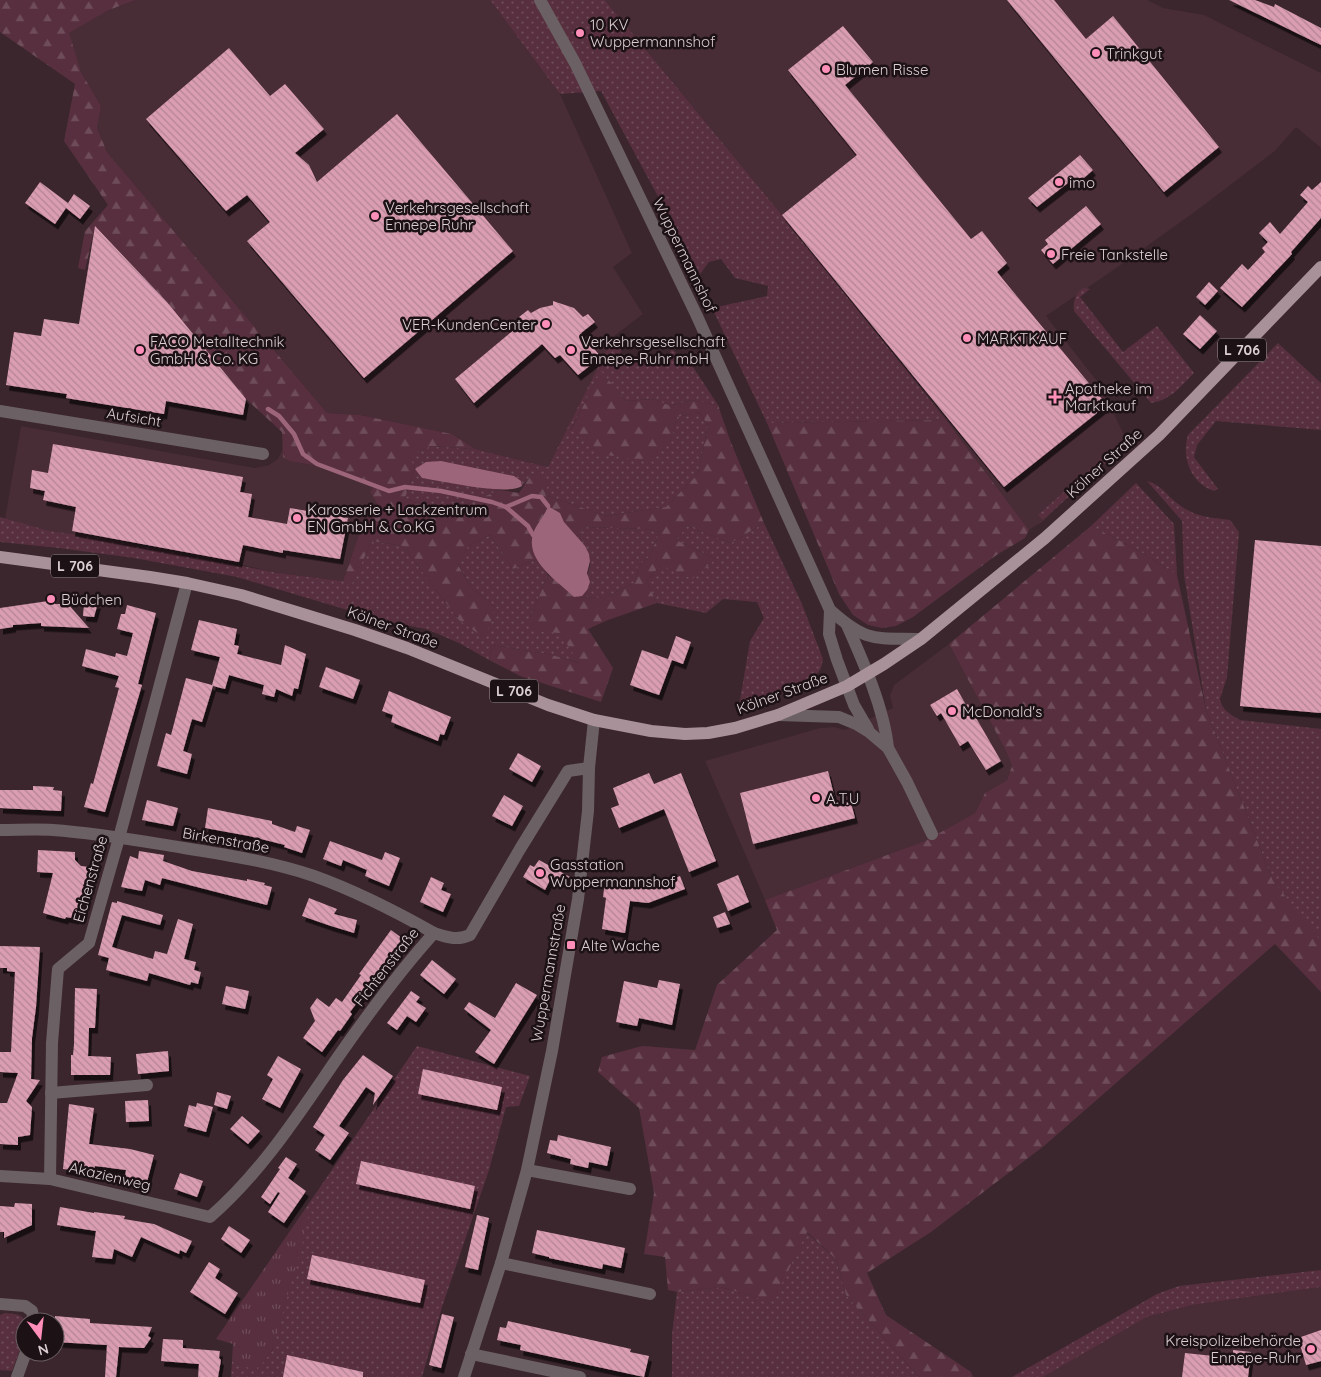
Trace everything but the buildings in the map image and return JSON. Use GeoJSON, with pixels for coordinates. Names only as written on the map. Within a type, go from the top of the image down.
{"type":"FeatureCollection","features":[{"type":"Feature","properties":{"kind":"main road","name":"Kölner Straße"},"geometry":{"type":"LineString","coordinates":[[0,557],[105,570],[187,583],[241,595],[407,648],[548,705],[594,720],[651,731],[686,734],[708,733],[735,728],[778,715],[847,686],[922,639],[1045,538],[1159,435],[1321,267]]}},
{"type":"Feature","properties":{"kind":"street","name":"Wuppermannshof"},"geometry":{"type":"LineString","coordinates":[[540,0],[575,63],[692,305],[830,610],[847,625],[862,634],[876,639],[922,639]]}},
{"type":"Feature","properties":{"kind":"street","name":"Aufsicht"},"geometry":{"type":"LineString","coordinates":[[0,411],[264,454]]}},
{"type":"Feature","properties":{"kind":"street","name":"Eichenstraße"},"geometry":{"type":"LineString","coordinates":[[50,1179],[52,1043],[58,968],[89,943],[187,583]]}},
{"type":"Feature","properties":{"kind":"street","name":"Wuppermannshof"},"geometry":{"type":"LineString","coordinates":[[830,610],[830,634],[854,705],[869,732]]}},
{"type":"Feature","properties":{"kind":"street","name":"Wuppermannshof"},"geometry":{"type":"LineString","coordinates":[[847,625],[867,674],[886,730],[888,748],[932,834]]}},
{"type":"Feature","properties":{"kind":"street","name":"Wuppermannshof"},"geometry":{"type":"LineString","coordinates":[[778,715],[839,717],[869,732],[888,748]]}},
{"type":"Feature","properties":{"kind":"street","name":"Wuppermannstraße"},"geometry":{"type":"LineString","coordinates":[[464,1377],[527,1170],[552,1051],[571,945],[588,811],[589,768],[594,720]]}},
{"type":"Feature","properties":{"kind":"street","name":"Fichtenstraße"},"geometry":{"type":"LineString","coordinates":[[210,1217],[235,1192],[292,1124],[381,997],[411,958],[434,933],[452,939],[461,939],[470,935],[568,771],[589,768]]}},
{"type":"Feature","properties":{"kind":"street","name":"Birkenstraße"},"geometry":{"type":"LineString","coordinates":[[0,830],[53,830],[119,838],[220,854],[278,866],[313,876],[352,891],[434,933]]}},
{"type":"Feature","properties":{"kind":"street"},"geometry":{"type":"LineString","coordinates":[[51,1093],[147,1085]]}},
{"type":"Feature","properties":{"kind":"street"},"geometry":{"type":"LineString","coordinates":[[527,1170],[630,1190]]}},
{"type":"Feature","properties":{"kind":"street","name":"Akazienweg"},"geometry":{"type":"LineString","coordinates":[[0,1176],[50,1179],[210,1217]]}},
{"type":"Feature","properties":{"kind":"street"},"geometry":{"type":"LineString","coordinates":[[500,1263],[650,1294]]}},
{"type":"Feature","properties":{"kind":"street"},"geometry":{"type":"LineString","coordinates":[[0,1304],[25,1306],[32,1312]]}},
{"type":"Feature","properties":{"kind":"street"},"geometry":{"type":"LineString","coordinates":[[471,1354],[580,1377]]}},
{"type":"Feature","properties":{"kind":"street"},"geometry":{"type":"LineString","coordinates":[[17,1377],[22,1362]]}},
{"type":"Feature","properties":{"kind":"shaded area"},"geometry":{"type":"Polygon","coordinates":[[[136,0],[490,0],[560,94],[632,253],[613,267],[643,314],[613,337],[548,467],[475,449],[452,434],[360,415],[327,413],[107,152],[97,128],[101,106],[81,72],[68,33],[109,10],[136,0]]]}},
{"type":"Feature","properties":{"kind":"shaded area"},"geometry":{"type":"Polygon","coordinates":[[[605,0],[1147,0],[1163,8],[1204,15],[1321,73],[1321,148],[1296,127],[1275,151],[1196,211],[1046,316],[1100,385],[1126,439],[1042,522],[1029,530],[946,420],[782,215],[605,0]]]}},
{"type":"Feature","properties":{"kind":"shaded area"},"geometry":{"type":"Polygon","coordinates":[[[21,426],[255,468],[269,465],[278,459],[284,446],[283,457],[289,461],[336,469],[376,485],[370,492],[381,510],[363,523],[343,581],[278,573],[243,565],[50,531],[5,519],[21,426]]]}},
{"type":"Feature","properties":{"kind":"shaded area"},"geometry":{"type":"Polygon","coordinates":[[[441,461],[514,476],[521,481],[522,486],[515,489],[489,489],[422,478],[415,469],[426,462],[441,461]]]}},
{"type":"Feature","properties":{"kind":"shaded area"},"geometry":{"type":"Polygon","coordinates":[[[548,506],[560,513],[564,522],[585,546],[589,554],[590,561],[587,573],[590,582],[582,596],[574,597],[552,578],[534,553],[532,544],[533,534],[548,506]]]}},
{"type":"Feature","properties":{"kind":"shaded area"},"geometry":{"type":"Polygon","coordinates":[[[949,644],[1006,751],[1012,766],[1007,780],[985,793],[975,813],[925,841],[765,900],[705,761],[820,728],[834,727],[845,730],[893,708],[890,695],[894,685],[949,644]]]}},
{"type":"Feature","properties":{"kind":"shaded area","name":"Kreispolizeibehörde Ennepe-Ruhr"},"geometry":{"type":"Polygon","coordinates":[[[1321,1287],[1321,1377],[1043,1377],[1147,1317],[1192,1305],[1321,1287]]]}},
{"type":"Feature","properties":{"kind":"green space"},"geometry":{"type":"Polygon","coordinates":[[[0,0],[136,0],[109,10],[69,33],[81,72],[101,106],[97,128],[107,152],[327,413],[360,415],[452,434],[475,449],[430,446],[410,457],[415,469],[405,498],[428,508],[464,505],[500,490],[519,493],[532,474],[549,481],[545,495],[606,516],[666,507],[698,474],[708,425],[699,412],[677,417],[670,442],[645,461],[601,454],[571,430],[601,371],[626,401],[652,399],[671,406],[691,400],[718,405],[730,440],[764,523],[731,543],[687,526],[676,540],[716,559],[692,579],[661,565],[646,581],[657,603],[588,629],[613,668],[601,702],[520,676],[489,660],[492,645],[552,655],[579,663],[560,633],[533,631],[530,618],[548,575],[561,584],[574,597],[604,598],[636,582],[638,566],[649,557],[660,532],[645,529],[583,527],[577,539],[564,522],[560,513],[548,506],[533,548],[537,559],[513,569],[490,535],[468,546],[458,565],[471,587],[495,607],[490,625],[483,637],[459,620],[403,546],[372,541],[351,586],[343,581],[363,523],[381,510],[370,492],[375,485],[336,469],[289,461],[283,457],[282,432],[246,399],[167,302],[100,231],[94,231],[85,270],[78,268],[85,231],[108,205],[64,141],[75,84],[0,32],[0,0]]]}},
{"type":"Feature","properties":{"kind":"green space"},"geometry":{"type":"Polygon","coordinates":[[[490,0],[605,0],[782,215],[946,420],[767,423],[712,308],[767,296],[768,286],[735,278],[721,259],[709,262],[700,274],[601,91],[560,94],[490,0]]]}},
{"type":"Feature","properties":{"kind":"green space"},"geometry":{"type":"Polygon","coordinates":[[[1083,288],[1090,289],[1080,297],[1123,352],[1157,326],[1194,373],[1170,396],[1151,403],[1074,311],[1075,298],[1083,288]]]}},
{"type":"Feature","properties":{"kind":"green space"},"geometry":{"type":"Polygon","coordinates":[[[613,337],[622,343],[620,356],[638,361],[668,361],[671,349],[691,364],[718,405],[691,400],[671,406],[652,399],[626,401],[601,372],[571,429],[601,454],[670,442],[677,417],[699,412],[708,425],[698,474],[666,507],[606,516],[545,495],[533,474],[522,486],[521,481],[422,478],[500,490],[464,505],[428,508],[405,498],[415,469],[409,457],[430,446],[475,449],[548,467],[613,337]]]}},
{"type":"Feature","properties":{"kind":"green space"},"geometry":{"type":"Polygon","coordinates":[[[1278,343],[1321,383],[1321,430],[1216,421],[1197,445],[1194,457],[1218,489],[1214,491],[1199,482],[1190,469],[1186,452],[1188,435],[1278,343]]]}},
{"type":"Feature","properties":{"kind":"green space"},"geometry":{"type":"Polygon","coordinates":[[[946,420],[1029,530],[1025,538],[998,554],[913,617],[896,626],[882,628],[868,625],[853,615],[839,594],[767,423],[946,420]]]}},
{"type":"Feature","properties":{"kind":"green space"},"geometry":{"type":"Polygon","coordinates":[[[1118,444],[1119,451],[1043,520],[1038,515],[1118,444]]]}},
{"type":"Feature","properties":{"kind":"green space"},"geometry":{"type":"Polygon","coordinates":[[[1147,481],[1158,486],[1176,503],[1192,513],[1230,520],[1239,532],[1227,677],[1220,699],[1225,709],[1240,720],[1321,729],[1321,943],[1273,881],[1206,710],[1184,575],[1182,521],[1147,481]]]}},
{"type":"Feature","properties":{"kind":"green space"},"geometry":{"type":"Polygon","coordinates":[[[1136,483],[1174,524],[1177,575],[1136,549],[1091,526],[1136,483]]]}},
{"type":"Feature","properties":{"kind":"green space"},"geometry":{"type":"Polygon","coordinates":[[[0,517],[50,531],[100,538],[278,573],[343,581],[351,585],[372,541],[403,546],[459,620],[495,607],[471,587],[458,564],[468,546],[490,535],[513,569],[537,559],[548,575],[530,618],[560,633],[580,663],[552,655],[492,645],[489,660],[459,643],[426,629],[384,621],[237,577],[134,558],[0,542],[0,517]]]}},
{"type":"Feature","properties":{"kind":"green space"},"geometry":{"type":"Polygon","coordinates":[[[764,523],[802,604],[823,659],[820,670],[805,683],[782,693],[739,706],[750,641],[764,618],[757,602],[723,599],[706,613],[657,603],[646,581],[661,565],[716,559],[676,540],[687,526],[731,543],[764,523]]]}},
{"type":"Feature","properties":{"kind":"green space"},"geometry":{"type":"Polygon","coordinates":[[[1091,526],[1136,549],[1177,575],[1206,710],[1273,881],[1321,941],[1321,992],[1275,944],[1044,1146],[931,1232],[867,1273],[886,1315],[971,1372],[973,1377],[919,1377],[846,1295],[836,1259],[807,1232],[774,1300],[757,1298],[721,1287],[677,1292],[668,1290],[665,1257],[644,1254],[654,1193],[639,1108],[598,1072],[602,1057],[642,1046],[695,1050],[717,985],[777,930],[765,900],[925,841],[975,813],[985,793],[1007,780],[1012,766],[1006,751],[949,644],[1091,526]]]}},
{"type":"Feature","properties":{"kind":"green space"},"geometry":{"type":"Polygon","coordinates":[[[583,527],[645,529],[660,532],[649,557],[638,566],[636,582],[604,598],[574,597],[582,595],[589,582],[589,554],[577,539],[583,527]]]}},
{"type":"Feature","properties":{"kind":"green space"},"geometry":{"type":"Polygon","coordinates":[[[417,1046],[530,1076],[519,1106],[506,1107],[489,1170],[442,1307],[422,1377],[231,1377],[232,1361],[256,1370],[272,1351],[305,1209],[417,1046]]]}},
{"type":"Feature","properties":{"kind":"green space"},"geometry":{"type":"Polygon","coordinates":[[[305,1209],[309,1212],[302,1245],[272,1351],[256,1371],[232,1361],[233,1344],[216,1339],[305,1209]]]}},
{"type":"Feature","properties":{"kind":"green space"},"geometry":{"type":"Polygon","coordinates":[[[806,1232],[836,1259],[846,1295],[919,1377],[672,1377],[672,1335],[677,1292],[721,1287],[757,1298],[806,1232]]]}},
{"type":"Feature","properties":{"kind":"green space"},"geometry":{"type":"Polygon","coordinates":[[[1321,1270],[1321,1287],[1192,1305],[1147,1317],[1043,1377],[1012,1377],[1157,1294],[1179,1286],[1321,1270]]]}},
{"type":"Feature","properties":{"kind":"green space"},"geometry":{"type":"Polygon","coordinates":[[[5,1313],[15,1314],[15,1362],[12,1371],[0,1370],[0,1315],[5,1313]]]}},
{"type":"Feature","properties":{"kind":"waterway"},"geometry":{"type":"LineString","coordinates":[[268,409],[279,416],[294,434],[303,454],[317,464],[389,491],[405,487],[441,491],[492,502],[506,507],[528,526],[533,535]]}},
{"type":"Feature","properties":{"kind":"waterway"},"geometry":{"type":"LineString","coordinates":[[506,507],[532,496],[541,497],[548,506]]}},
{"type":"Feature","properties":{"kind":"place","name":"10 KV Wuppermannshof"},"geometry":{"type":"Point","coordinates":[580,33]}},
{"type":"Feature","properties":{"kind":"place","name":"Trinkgut"},"geometry":{"type":"Point","coordinates":[1096,53]}},
{"type":"Feature","properties":{"kind":"place","name":"Blumen Risse"},"geometry":{"type":"Point","coordinates":[826,69]}},
{"type":"Feature","properties":{"kind":"place","name":"imo"},"geometry":{"type":"Point","coordinates":[1059,182]}},
{"type":"Feature","properties":{"kind":"place","name":"Verkehrsgesellschaft Ennepe Ruhr"},"geometry":{"type":"Point","coordinates":[375,216]}},
{"type":"Feature","properties":{"kind":"place","name":"Freie Tankstelle"},"geometry":{"type":"Point","coordinates":[1051,254]}},
{"type":"Feature","properties":{"kind":"place","name":"VER-KundenCenter"},"geometry":{"type":"Point","coordinates":[546,324]}},
{"type":"Feature","properties":{"kind":"place","name":"MARKTKAUF"},"geometry":{"type":"Point","coordinates":[967,338]}},
{"type":"Feature","properties":{"kind":"place","name":"FACO Metalltechnik GmbH & Co. KG"},"geometry":{"type":"Point","coordinates":[140,350]}},
{"type":"Feature","properties":{"kind":"place","name":"Verkehrsgesellschaft Ennepe-Ruhr mbH"},"geometry":{"type":"Point","coordinates":[571,350]}},
{"type":"Feature","properties":{"kind":"place","name":"Apotheke im Marktkauf"},"geometry":{"type":"Point","coordinates":[1055,397]}},
{"type":"Feature","properties":{"kind":"place","name":"Karosserie + Lackzentrum EN GmbH & Co.KG"},"geometry":{"type":"Point","coordinates":[297,518]}},
{"type":"Feature","properties":{"kind":"place","name":"Büdchen"},"geometry":{"type":"Point","coordinates":[51,599]}},
{"type":"Feature","properties":{"kind":"place","name":"McDonald's"},"geometry":{"type":"Point","coordinates":[952,711]}},
{"type":"Feature","properties":{"kind":"place","name":"A.T.U"},"geometry":{"type":"Point","coordinates":[816,798]}},
{"type":"Feature","properties":{"kind":"place","name":"Gasstation Wuppermannshof"},"geometry":{"type":"Point","coordinates":[540,873]}},
{"type":"Feature","properties":{"kind":"place","name":"Alte Wache"},"geometry":{"type":"Point","coordinates":[571,945]}},
{"type":"Feature","properties":{"kind":"place","name":"Kreispolizeibehörde Ennepe-Ruhr"},"geometry":{"type":"Point","coordinates":[1311,1349]}}]}
